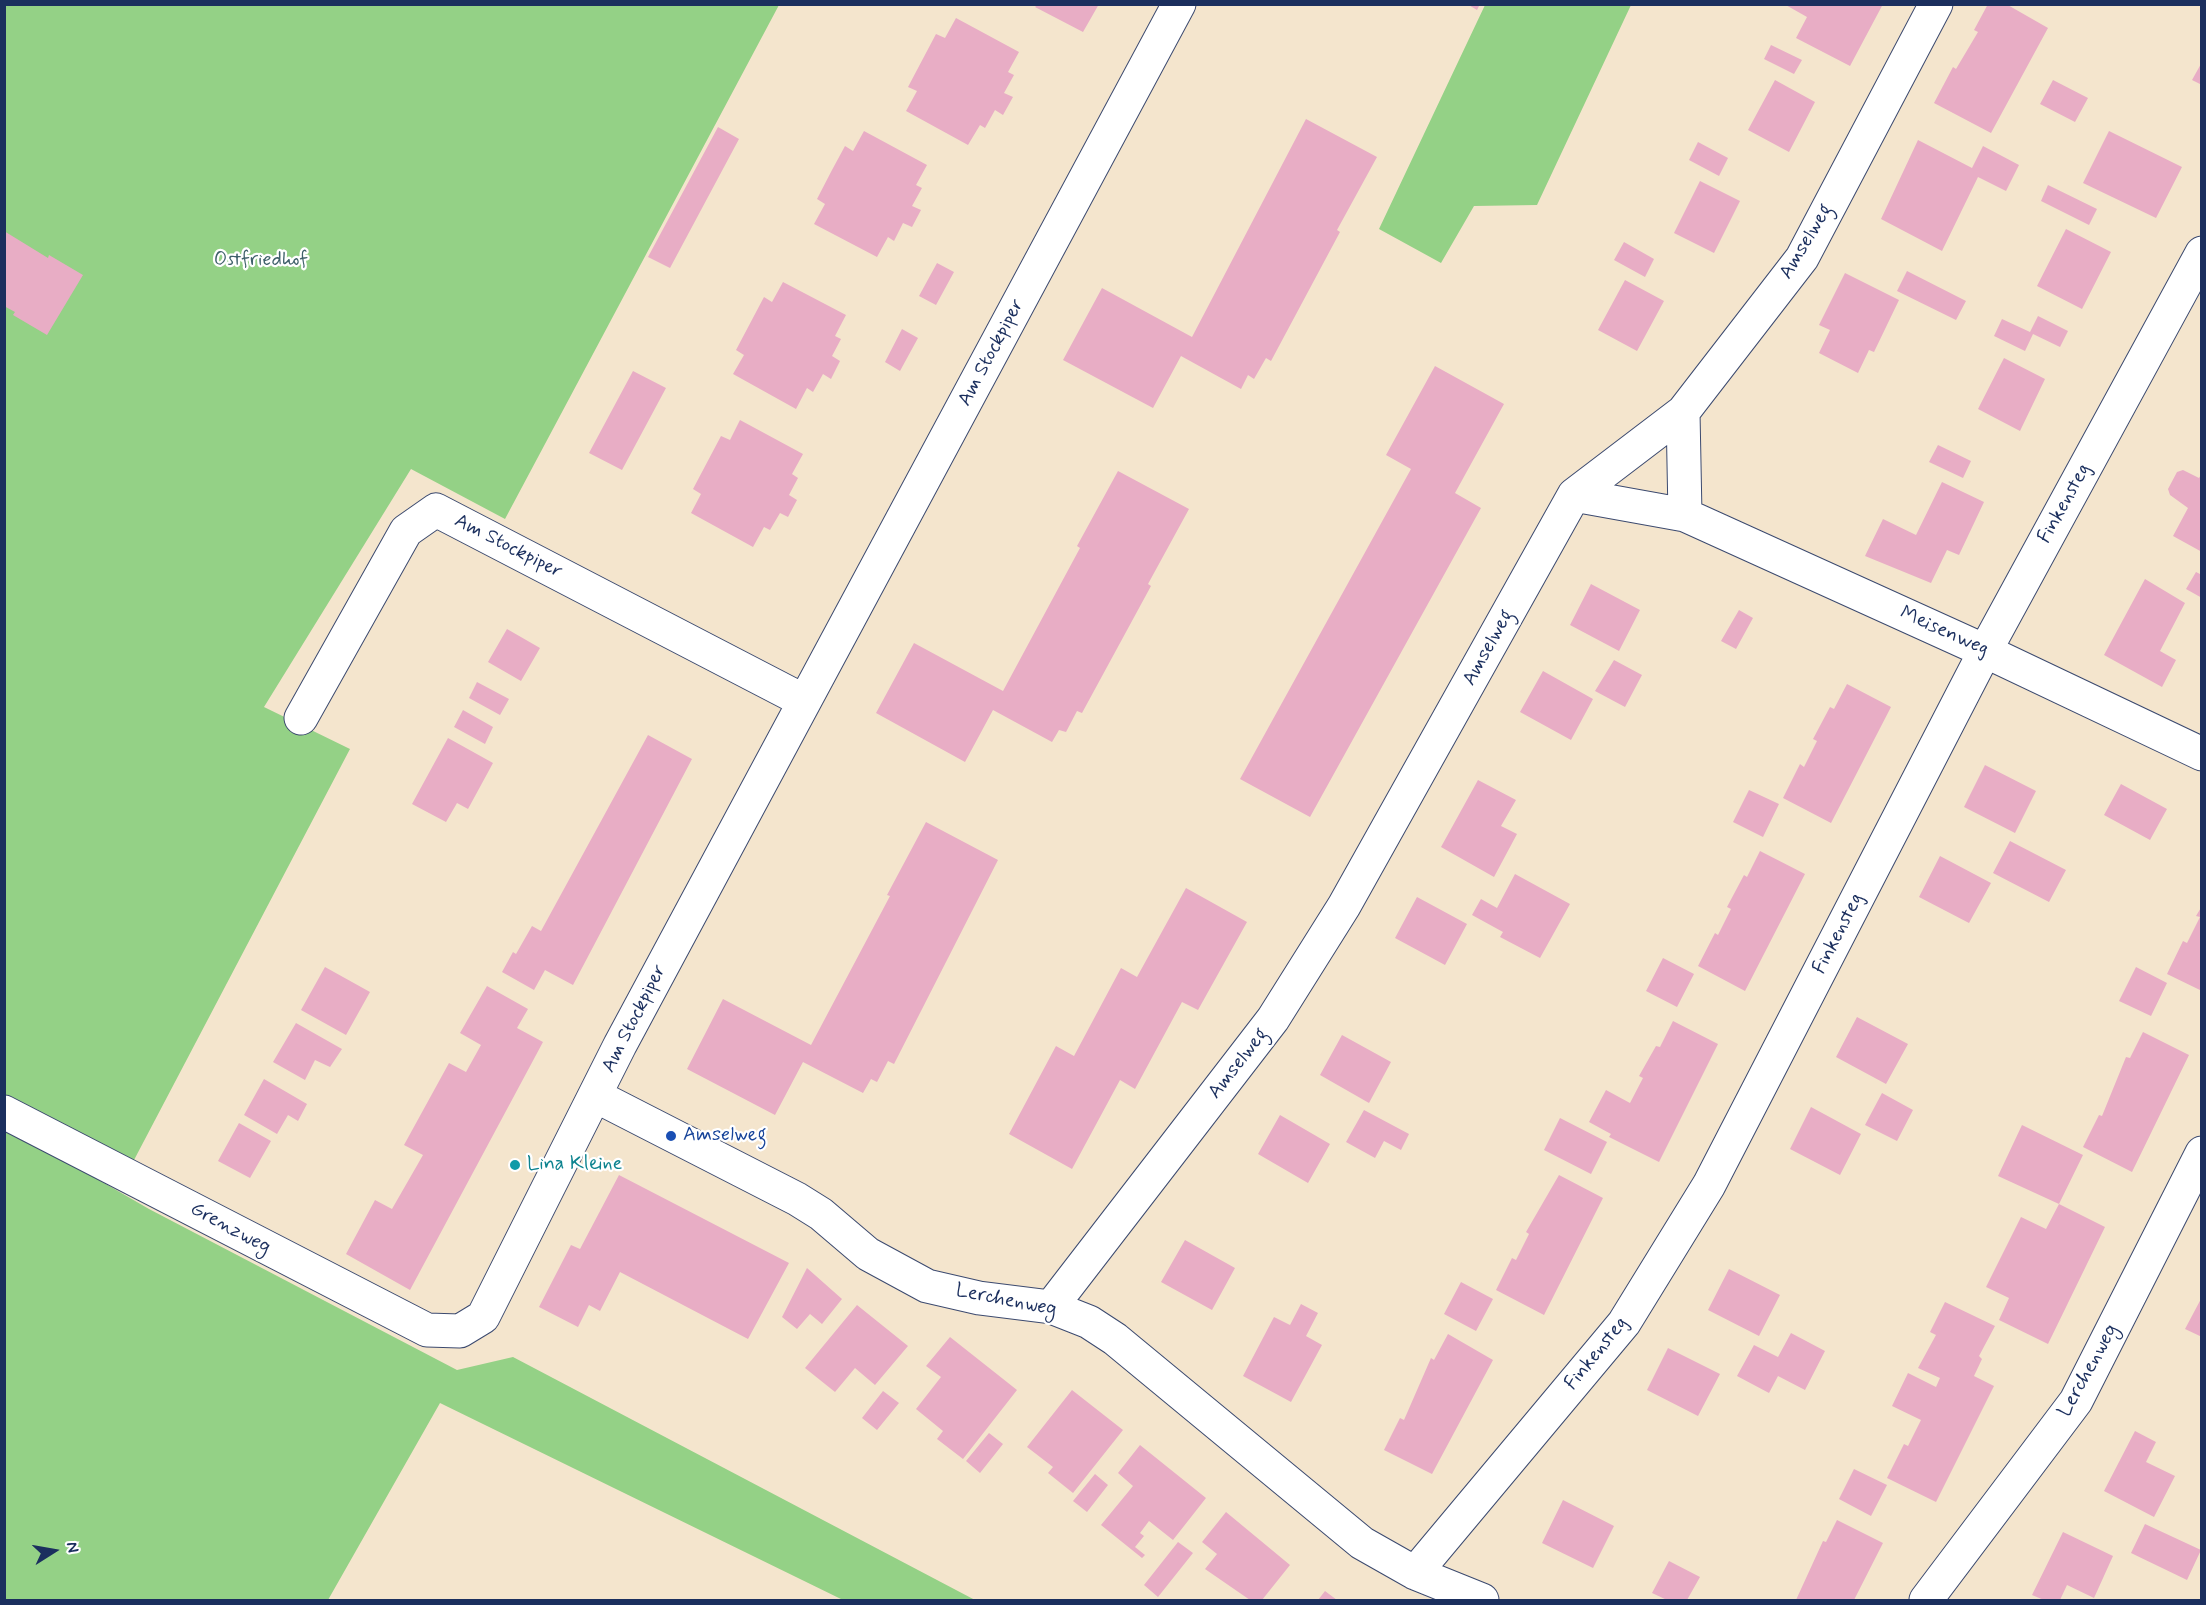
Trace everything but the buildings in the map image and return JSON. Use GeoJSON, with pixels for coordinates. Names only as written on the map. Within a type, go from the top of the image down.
{"type":"FeatureCollection","features":[{"type":"Feature","properties":{"kind":"street","name":"Am Stockpiper"},"geometry":{"type":"LineString","coordinates":[[460,1331],[483,1317],[491,1303],[620,1045],[1179,4]]}},
{"type":"Feature","properties":{"kind":"street","name":"Amselweg"},"geometry":{"type":"LineString","coordinates":[[1051,1307],[1273,1019],[1344,906],[1574,495],[1683,412],[1802,258],[1936,4]]}},
{"type":"Feature","properties":{"kind":"street","name":"Finkensteg"},"geometry":{"type":"LineString","coordinates":[[1415,1573],[1624,1323],[1709,1185],[1985,651],[2202,253]]}},
{"type":"Feature","properties":{"kind":"street"},"geometry":{"type":"LineString","coordinates":[[1683,412],[1685,515]]}},
{"type":"Feature","properties":{"kind":"street","name":"Meisenweg"},"geometry":{"type":"LineString","coordinates":[[1574,495],[1685,515],[1985,651],[2202,754]]}},
{"type":"Feature","properties":{"kind":"street","name":"Am Stockpiper"},"geometry":{"type":"LineString","coordinates":[[301,718],[406,531],[435,510],[804,701]]}},
{"type":"Feature","properties":{"kind":"street","name":"Lerchenweg"},"geometry":{"type":"LineString","coordinates":[[596,1096],[797,1199],[821,1214],[868,1254],[927,1286],[980,1298],[1051,1307],[1089,1322],[1115,1339],[1362,1543],[1415,1573],[1482,1600]]}},
{"type":"Feature","properties":{"kind":"street","name":"Grenzweg"},"geometry":{"type":"LineString","coordinates":[[4,1112],[413,1324],[427,1330],[460,1331]]}},
{"type":"Feature","properties":{"kind":"street","name":"Lerchenweg"},"geometry":{"type":"LineString","coordinates":[[1926,1600],[2076,1401],[2202,1153]]}},
{"type":"Feature","properties":{"kind":"green space","name":"Ostfriedhof"},"geometry":{"type":"Polygon","coordinates":[[[4,5],[779,5],[505,519],[411,469],[264,707],[350,749],[134,1160],[5,1096],[4,5]]]}},
{"type":"Feature","properties":{"kind":"green space"},"geometry":{"type":"Polygon","coordinates":[[[1485,5],[1631,5],[1537,205],[1474,206],[1441,263],[1379,229],[1485,5]]]}},
{"type":"Feature","properties":{"kind":"green space"},"geometry":{"type":"Polygon","coordinates":[[[4,1125],[149,1209],[457,1370],[513,1357],[975,1600],[843,1600],[440,1403],[328,1600],[5,1600],[4,1125]]]}},
{"type":"Feature","properties":{"kind":"place","name":"Amselweg"},"geometry":{"type":"Point","coordinates":[671,1136]}},
{"type":"Feature","properties":{"kind":"place","name":"Lina Kleine"},"geometry":{"type":"Point","coordinates":[515,1165]}}]}
